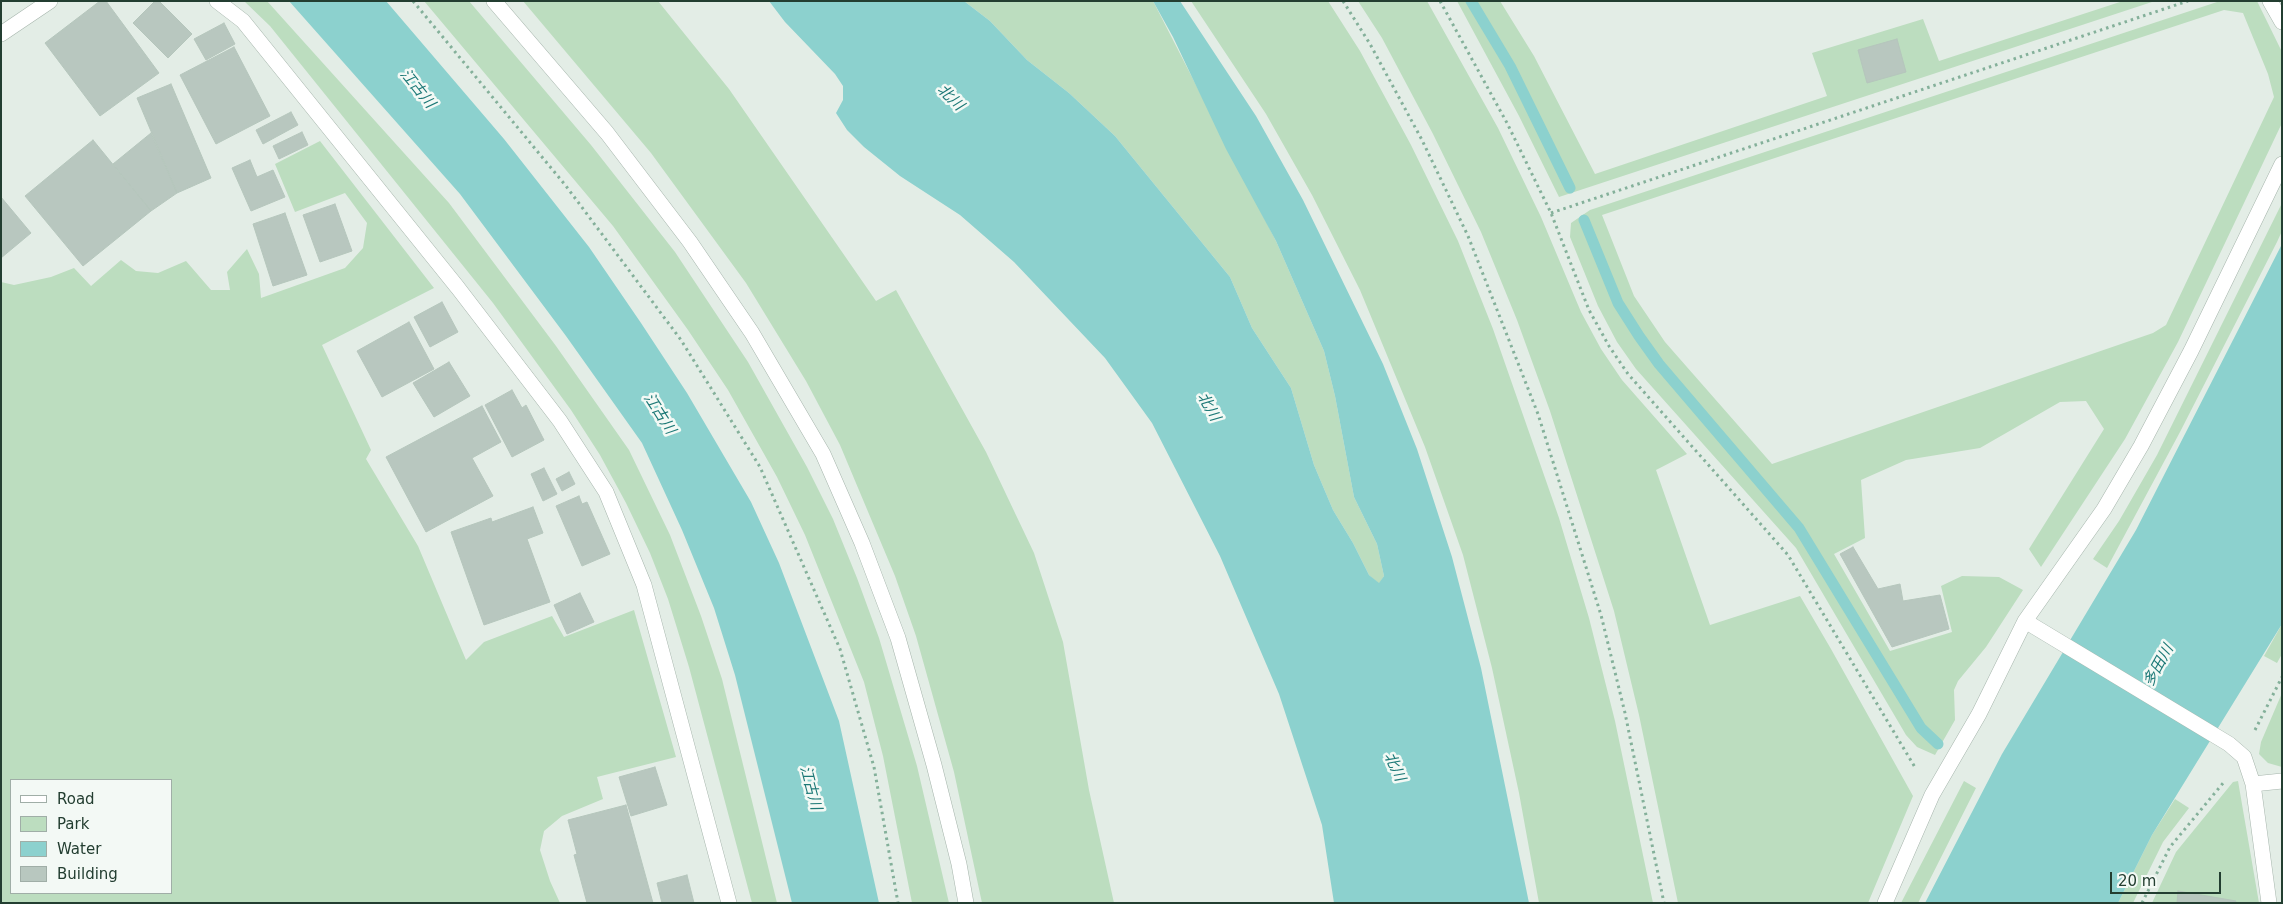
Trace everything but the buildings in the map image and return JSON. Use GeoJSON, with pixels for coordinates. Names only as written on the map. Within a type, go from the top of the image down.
{"type":"FeatureCollection","features":[{"type":"Feature","properties":{"kind":"street"},"geometry":{"type":"LineString","coordinates":[[1,34],[50,1]]}},
{"type":"Feature","properties":{"kind":"street"},"geometry":{"type":"LineString","coordinates":[[217,1],[243,21],[458,288],[560,421],[606,492],[644,585],[729,903]]}},
{"type":"Feature","properties":{"kind":"street"},"geometry":{"type":"LineString","coordinates":[[494,1],[607,133],[690,242],[752,333],[823,454],[862,543],[898,638],[957,855],[966,903]]}},
{"type":"Feature","properties":{"kind":"street"},"geometry":{"type":"LineString","coordinates":[[2270,1],[2282,22]]}},
{"type":"Feature","properties":{"kind":"street"},"geometry":{"type":"LineString","coordinates":[[1885,903],[1932,795],[1979,714],[2025,621],[2104,509],[2141,446],[2191,351],[2282,164]]}},
{"type":"Feature","properties":{"kind":"street"},"geometry":{"type":"LineString","coordinates":[[2025,621],[2228,744],[2244,757],[2253,784],[2269,903]]}},
{"type":"Feature","properties":{"kind":"street"},"geometry":{"type":"LineString","coordinates":[[2253,784],[2282,781]]}},
{"type":"Feature","properties":{"kind":"path"},"geometry":{"type":"LineString","coordinates":[[413,1],[566,186],[670,325],[760,467],[840,649],[874,767],[898,903]]}},
{"type":"Feature","properties":{"kind":"path"},"geometry":{"type":"LineString","coordinates":[[1342,1],[1370,44],[1422,140],[1468,236],[1538,414],[1601,615],[1625,713],[1664,903]]}},
{"type":"Feature","properties":{"kind":"path"},"geometry":{"type":"LineString","coordinates":[[1440,1],[1507,123],[1551,213],[1589,310],[1609,346],[1628,374],[1788,555],[1864,685],[1932,795]]}},
{"type":"Feature","properties":{"kind":"path"},"geometry":{"type":"LineString","coordinates":[[1551,213],[2188,1]]}},
{"type":"Feature","properties":{"kind":"path"},"geometry":{"type":"LineString","coordinates":[[2142,903],[2170,847],[2244,757],[2253,734],[2282,677]]}},
{"type":"Feature","properties":{"kind":"green space"},"geometry":{"type":"Polygon","coordinates":[[[244,1],[267,1],[449,203],[556,346],[629,450],[670,535],[701,616],[722,679],[777,903],[752,903],[689,667],[668,599],[650,553],[600,455],[571,410],[493,303],[270,26],[244,1]]]}},
{"type":"Feature","properties":{"kind":"green space"},"geometry":{"type":"Polygon","coordinates":[[[424,1],[469,1],[591,145],[675,252],[748,362],[807,467],[833,519],[857,578],[879,638],[917,766],[949,903],[912,903],[883,756],[864,682],[805,535],[777,477],[728,390],[688,330],[613,226],[424,1]]]}},
{"type":"Feature","properties":{"kind":"green space"},"geometry":{"type":"Polygon","coordinates":[[[523,1],[658,1],[729,89],[876,301],[896,290],[986,452],[1034,553],[1063,642],[1089,790],[1114,903],[982,903],[954,772],[916,636],[895,576],[840,445],[806,381],[746,283],[651,153],[523,1]]]}},
{"type":"Feature","properties":{"kind":"green space"},"geometry":{"type":"Polygon","coordinates":[[[964,1],[1153,1],[1276,241],[1324,351],[1335,396],[1354,497],[1377,544],[1384,576],[1379,584],[1369,575],[1353,543],[1333,510],[1314,465],[1291,388],[1252,328],[1230,277],[1115,136],[1069,93],[1027,60],[990,21],[964,1]]]}},
{"type":"Feature","properties":{"kind":"green space"},"geometry":{"type":"Polygon","coordinates":[[[1191,1],[1328,1],[1360,51],[1411,145],[1458,241],[1493,329],[1559,518],[1589,618],[1615,721],[1653,903],[1539,903],[1519,793],[1492,668],[1463,555],[1425,447],[1360,290],[1312,195],[1266,114],[1191,1]]]}},
{"type":"Feature","properties":{"kind":"green space"},"geometry":{"type":"Polygon","coordinates":[[[1358,1],[1427,1],[1498,128],[1541,217],[1581,312],[1601,349],[1622,380],[1687,454],[1656,470],[1710,625],[1800,596],[1831,649],[1913,796],[1868,903],[1678,903],[1639,715],[1614,611],[1550,411],[1517,320],[1481,232],[1433,134],[1382,38],[1358,1]]]}},
{"type":"Feature","properties":{"kind":"green space"},"geometry":{"type":"Polygon","coordinates":[[[1457,1],[1500,1],[1534,56],[1595,174],[1827,96],[1812,53],[1923,19],[1939,61],[2123,1],[2155,1],[1559,197],[1519,116],[1457,1]]]}},
{"type":"Feature","properties":{"kind":"green space"},"geometry":{"type":"Polygon","coordinates":[[[2220,1],[2257,1],[2282,52],[2282,123],[2178,342],[2125,439],[2041,567],[2029,549],[2104,429],[2086,401],[2060,402],[1980,448],[1906,460],[1861,480],[1865,538],[1834,554],[1890,651],[1952,632],[1941,586],[1962,576],[1999,577],[2023,590],[1986,647],[1958,681],[1954,690],[1955,720],[1935,755],[1917,747],[1906,735],[1796,548],[1636,369],[1617,342],[1598,306],[1570,237],[1571,223],[1590,210],[2220,1]],[[2224,10],[1602,215],[1634,296],[1665,342],[1772,464],[2153,333],[2166,325],[2274,97],[2268,74],[2243,13],[2224,10]]]}},
{"type":"Feature","properties":{"kind":"green space"},"geometry":{"type":"Polygon","coordinates":[[[320,141],[434,288],[322,345],[371,450],[366,459],[418,546],[466,660],[484,642],[552,616],[564,637],[634,610],[676,757],[597,777],[603,799],[562,816],[544,831],[540,850],[550,881],[560,903],[1,903],[1,282],[14,285],[51,277],[74,268],[91,286],[121,260],[136,271],[158,273],[186,261],[211,290],[230,290],[227,272],[247,249],[259,274],[261,298],[345,268],[363,248],[367,223],[345,193],[295,212],[275,164],[320,141]]]}},
{"type":"Feature","properties":{"kind":"green space"},"geometry":{"type":"Polygon","coordinates":[[[2282,203],[2282,231],[2277,242],[2180,432],[2107,568],[2093,559],[2119,521],[2157,455],[2282,203]]]}},
{"type":"Feature","properties":{"kind":"green space"},"geometry":{"type":"Polygon","coordinates":[[[2282,624],[2282,654],[2277,663],[2264,656],[2282,624]]]}},
{"type":"Feature","properties":{"kind":"green space"},"geometry":{"type":"Polygon","coordinates":[[[2282,693],[2282,767],[2268,763],[2259,754],[2261,742],[2282,693]]]}},
{"type":"Feature","properties":{"kind":"green space"},"geometry":{"type":"Polygon","coordinates":[[[1964,781],[1976,788],[1918,903],[1901,903],[1964,781]]]}},
{"type":"Feature","properties":{"kind":"green space"},"geometry":{"type":"Polygon","coordinates":[[[2238,781],[2259,903],[2152,903],[2176,852],[2233,782],[2238,781]]]}},
{"type":"Feature","properties":{"kind":"green space"},"geometry":{"type":"Polygon","coordinates":[[[2175,799],[2189,808],[2163,842],[2133,903],[2118,903],[2152,835],[2175,799]]]}},
{"type":"Feature","properties":{"kind":"water","name":"江古川"},"geometry":{"type":"Polygon","coordinates":[[[289,1],[386,1],[504,139],[589,247],[687,393],[751,502],[779,563],[839,721],[879,903],[792,903],[735,675],[714,608],[682,530],[642,443],[566,336],[460,194],[289,1]]]}},
{"type":"Feature","properties":{"kind":"water","name":"北川"},"geometry":{"type":"Polygon","coordinates":[[[769,1],[964,1],[990,21],[1027,60],[1069,93],[1115,136],[1230,277],[1252,328],[1291,388],[1314,465],[1333,510],[1353,543],[1369,575],[1379,583],[1384,576],[1377,544],[1354,497],[1335,396],[1324,351],[1276,241],[1226,149],[1173,37],[1153,1],[1180,1],[1256,116],[1303,200],[1383,364],[1417,449],[1452,557],[1481,668],[1529,903],[1334,903],[1322,825],[1279,694],[1220,556],[1152,423],[1105,358],[1014,262],[960,215],[900,176],[864,147],[847,130],[836,113],[843,100],[843,86],[835,74],[785,22],[769,1]]]}},
{"type":"Feature","properties":{"kind":"water","name":"多田川"},"geometry":{"type":"Polygon","coordinates":[[[2282,244],[2282,624],[2152,835],[2118,903],[1925,903],[2002,754],[2136,530],[2282,244]]]}},
{"type":"Feature","properties":{"kind":"waterway"},"geometry":{"type":"LineString","coordinates":[[1471,1],[1510,66],[1570,188]]}},
{"type":"Feature","properties":{"kind":"waterway"},"geometry":{"type":"LineString","coordinates":[[1584,220],[1618,303],[1639,336],[1659,364],[1799,528],[1921,728],[1938,744]]}}]}
